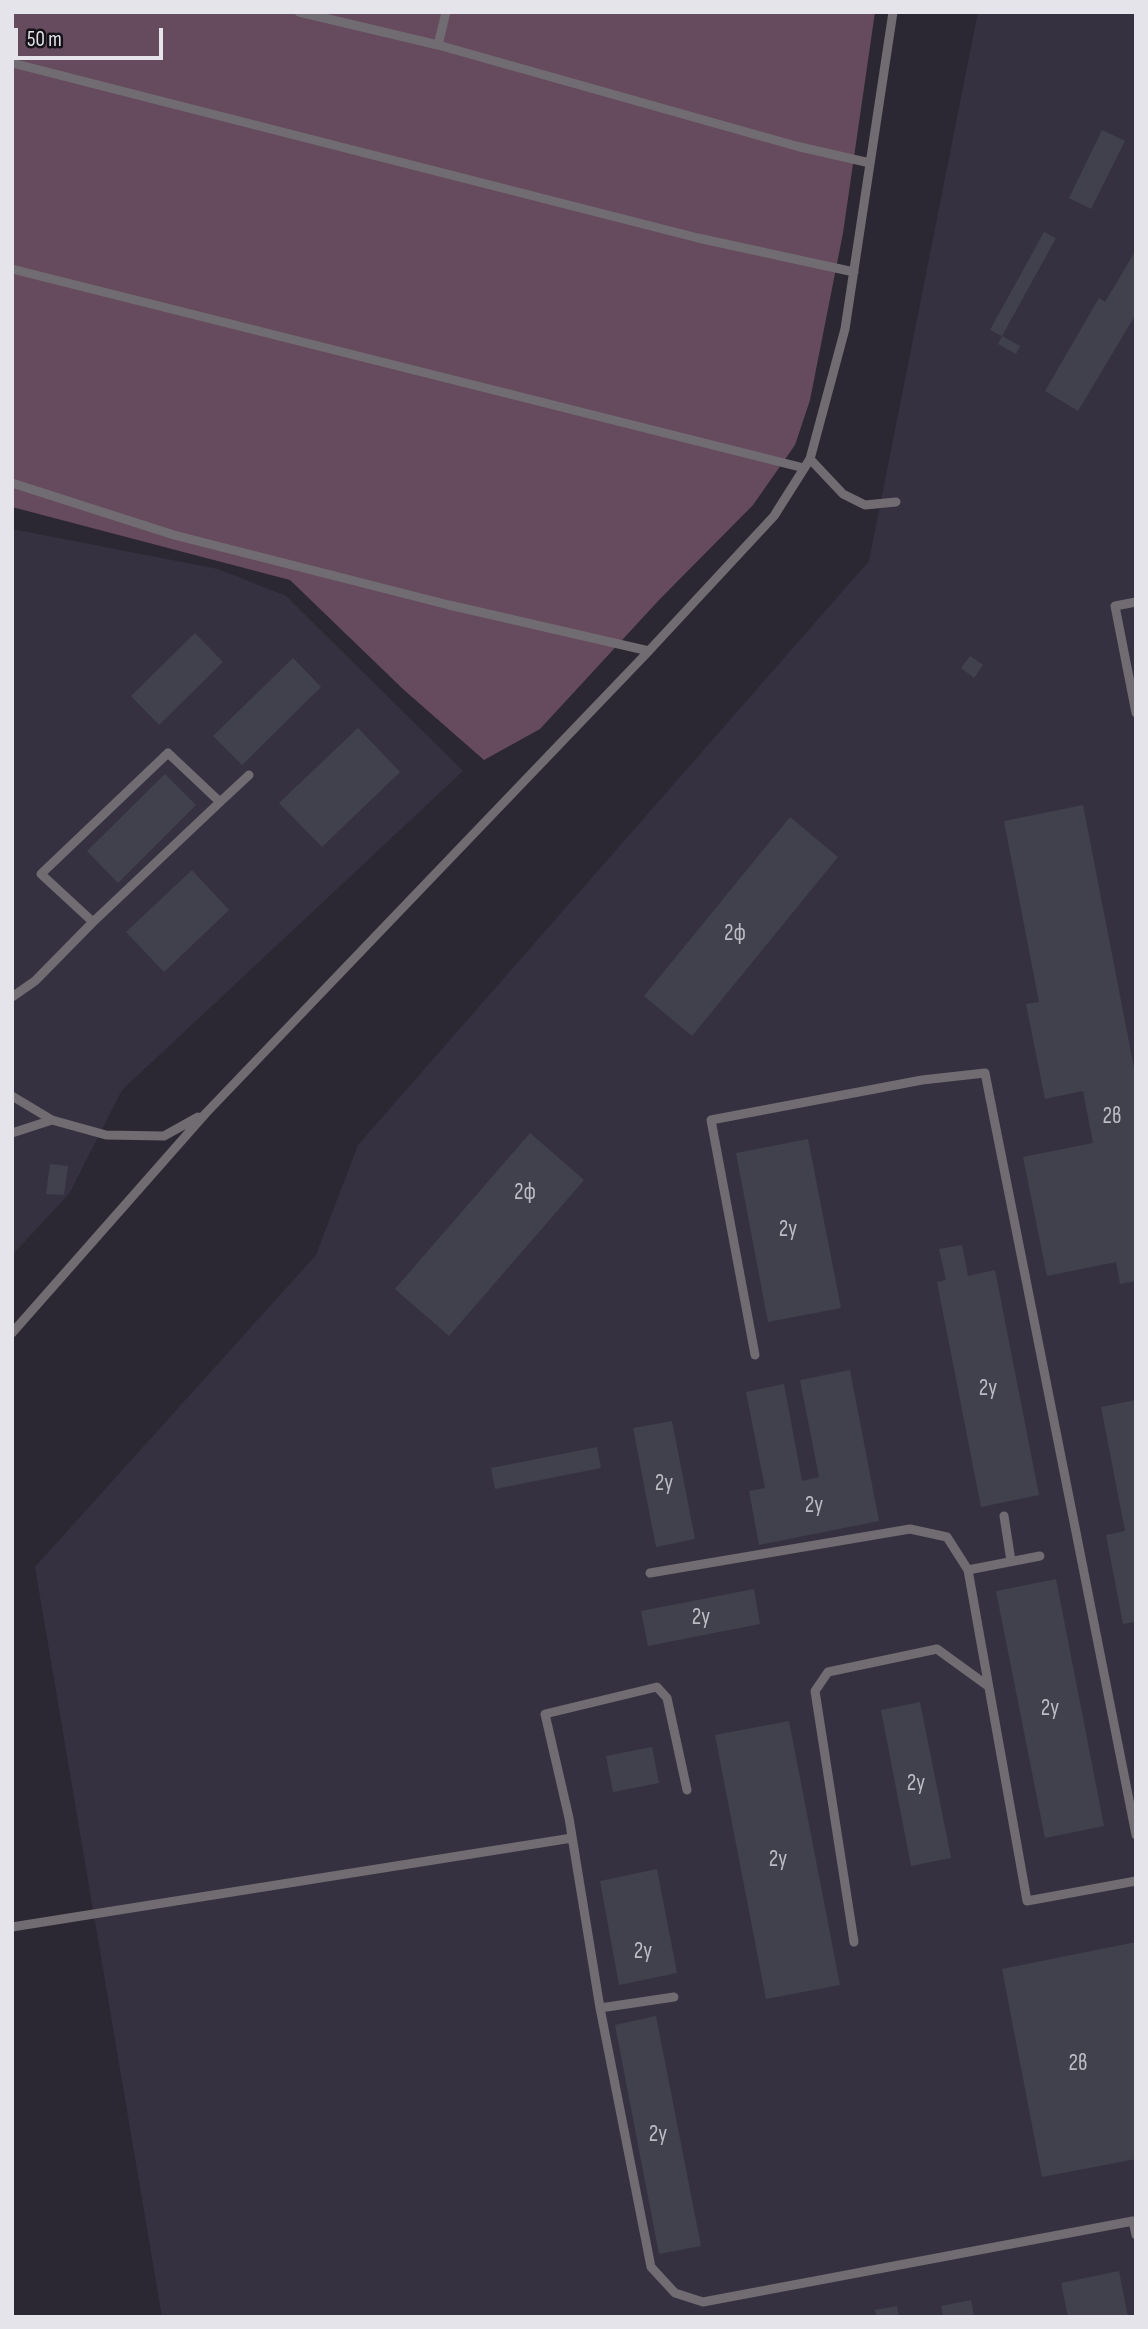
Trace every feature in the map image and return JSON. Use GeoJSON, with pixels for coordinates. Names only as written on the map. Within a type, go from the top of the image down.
{"type":"FeatureCollection","features":[{"type":"Feature","properties":{"kind":"lane"},"geometry":{"type":"LineString","coordinates":[[299,12],[438,45],[796,146],[870,163]]}},
{"type":"Feature","properties":{"kind":"lane"},"geometry":{"type":"LineString","coordinates":[[438,45],[446,12]]}},
{"type":"Feature","properties":{"kind":"lane"},"geometry":{"type":"LineString","coordinates":[[12,1333],[206,1113],[775,516],[810,458],[845,330],[893,12]]}},
{"type":"Feature","properties":{"kind":"lane"},"geometry":{"type":"LineString","coordinates":[[12,63],[698,238],[854,272]]}},
{"type":"Feature","properties":{"kind":"lane"},"geometry":{"type":"LineString","coordinates":[[12,269],[804,468]]}},
{"type":"Feature","properties":{"kind":"lane"},"geometry":{"type":"LineString","coordinates":[[810,458],[843,494],[865,505],[896,502]]}},
{"type":"Feature","properties":{"kind":"lane"},"geometry":{"type":"LineString","coordinates":[[12,482],[174,535],[462,608],[649,651]]}},
{"type":"Feature","properties":{"kind":"lane"},"geometry":{"type":"LineString","coordinates":[[1136,602],[1115,606],[1136,713]]}},
{"type":"Feature","properties":{"kind":"lane"},"geometry":{"type":"LineString","coordinates":[[93,922],[41,874],[168,753],[220,802]]}},
{"type":"Feature","properties":{"kind":"lane"},"geometry":{"type":"LineString","coordinates":[[12,997],[34,981],[249,775]]}},
{"type":"Feature","properties":{"kind":"lane"},"geometry":{"type":"LineString","coordinates":[[755,1355],[711,1120],[922,1080],[985,1073],[1136,1835]]}},
{"type":"Feature","properties":{"kind":"lane"},"geometry":{"type":"LineString","coordinates":[[12,1096],[52,1120],[106,1135],[164,1136],[206,1113]]}},
{"type":"Feature","properties":{"kind":"lane"},"geometry":{"type":"LineString","coordinates":[[12,1133],[52,1120]]}},
{"type":"Feature","properties":{"kind":"lane"},"geometry":{"type":"LineString","coordinates":[[1004,1516],[1011,1561]]}},
{"type":"Feature","properties":{"kind":"lane"},"geometry":{"type":"LineString","coordinates":[[650,1573],[910,1529],[947,1536],[968,1570],[1027,1900],[1136,1881]]}},
{"type":"Feature","properties":{"kind":"lane"},"geometry":{"type":"LineString","coordinates":[[968,1570],[1040,1556]]}},
{"type":"Feature","properties":{"kind":"lane"},"geometry":{"type":"LineString","coordinates":[[854,1942],[815,1691],[828,1672],[937,1649],[988,1686]]}},
{"type":"Feature","properties":{"kind":"lane"},"geometry":{"type":"LineString","coordinates":[[687,1790],[667,1698],[657,1687],[545,1714],[572,1838],[600,2008],[651,2267],[675,2292],[703,2302],[1134,2221],[1136,2235]]}},
{"type":"Feature","properties":{"kind":"lane"},"geometry":{"type":"LineString","coordinates":[[12,1927],[572,1838]]}},
{"type":"Feature","properties":{"kind":"lane"},"geometry":{"type":"LineString","coordinates":[[600,2008],[674,1997]]}},
{"type":"Feature","properties":{"kind":"shaded area"},"geometry":{"type":"Polygon","coordinates":[[[12,12],[875,12],[843,233],[810,400],[795,445],[753,505],[659,600],[540,729],[484,760],[404,690],[290,580],[12,507],[12,12]]]}},
{"type":"Feature","properties":{"kind":"shaded area"},"geometry":{"type":"Polygon","coordinates":[[[978,12],[1136,12],[1136,2317],[162,2317],[35,1567],[316,1255],[358,1145],[869,561],[978,12]]]}},
{"type":"Feature","properties":{"kind":"shaded area"},"geometry":{"type":"Polygon","coordinates":[[[12,529],[218,569],[286,596],[463,771],[122,1090],[69,1194],[12,1255],[12,529]]]}},
{"type":"Feature","properties":{"kind":"building"},"geometry":{"type":"Polygon","coordinates":[[[1102,130],[1125,141],[1091,209],[1069,198],[1102,130]]]}},
{"type":"Feature","properties":{"kind":"building"},"geometry":{"type":"Polygon","coordinates":[[[1044,232],[1056,238],[1002,336],[990,330],[1044,232]]]}},
{"type":"Feature","properties":{"kind":"building"},"geometry":{"type":"Polygon","coordinates":[[[1136,250],[1136,314],[1078,411],[1045,391],[1099,298],[1105,302],[1136,250]]]}},
{"type":"Feature","properties":{"kind":"building"},"geometry":{"type":"Polygon","coordinates":[[[1002,336],[1020,346],[1016,354],[998,344],[1002,336]]]}},
{"type":"Feature","properties":{"kind":"building"},"geometry":{"type":"Polygon","coordinates":[[[195,633],[223,662],[159,725],[131,696],[195,633]]]}},
{"type":"Feature","properties":{"kind":"building"},"geometry":{"type":"Polygon","coordinates":[[[970,656],[983,665],[974,678],[961,668],[970,656]]]}},
{"type":"Feature","properties":{"kind":"building"},"geometry":{"type":"Polygon","coordinates":[[[293,658],[321,687],[242,765],[213,736],[293,658]]]}},
{"type":"Feature","properties":{"kind":"building"},"geometry":{"type":"Polygon","coordinates":[[[358,728],[400,772],[322,847],[279,803],[358,728]]]}},
{"type":"Feature","properties":{"kind":"building"},"geometry":{"type":"Polygon","coordinates":[[[165,774],[196,805],[118,883],[87,851],[165,774]]]}},
{"type":"Feature","properties":{"kind":"building"},"geometry":{"type":"Polygon","coordinates":[[[1083,805],[1136,1078],[1136,1281],[1120,1284],[1116,1262],[1047,1276],[1023,1157],[1093,1143],[1083,1091],[1045,1099],[1026,1004],[1039,1002],[1004,821],[1083,805]]]}},
{"type":"Feature","properties":{"kind":"building"},"geometry":{"type":"Polygon","coordinates":[[[790,817],[838,857],[692,1036],[644,996],[790,817]]]}},
{"type":"Feature","properties":{"kind":"building"},"geometry":{"type":"Polygon","coordinates":[[[192,870],[229,910],[164,972],[126,932],[192,870]]]}},
{"type":"Feature","properties":{"kind":"building"},"geometry":{"type":"Polygon","coordinates":[[[530,1133],[584,1180],[449,1336],[395,1289],[530,1133]]]}},
{"type":"Feature","properties":{"kind":"building"},"geometry":{"type":"Polygon","coordinates":[[[808,1139],[841,1308],[768,1322],[736,1153],[808,1139]]]}},
{"type":"Feature","properties":{"kind":"building"},"geometry":{"type":"Polygon","coordinates":[[[50,1164],[68,1166],[64,1195],[46,1194],[50,1164]]]}},
{"type":"Feature","properties":{"kind":"building"},"geometry":{"type":"Polygon","coordinates":[[[962,1245],[968,1276],[995,1270],[1039,1495],[981,1507],[937,1282],[946,1280],[939,1249],[962,1245]]]}},
{"type":"Feature","properties":{"kind":"building"},"geometry":{"type":"Polygon","coordinates":[[[850,1370],[879,1521],[759,1545],[749,1491],[765,1488],[746,1392],[784,1384],[802,1481],[819,1477],[800,1380],[850,1370]]]}},
{"type":"Feature","properties":{"kind":"building"},"geometry":{"type":"Polygon","coordinates":[[[1136,1400],[1136,1622],[1123,1624],[1106,1535],[1125,1531],[1101,1407],[1136,1400]]]}},
{"type":"Feature","properties":{"kind":"building"},"geometry":{"type":"Polygon","coordinates":[[[672,1421],[695,1539],[656,1547],[633,1428],[672,1421]]]}},
{"type":"Feature","properties":{"kind":"building"},"geometry":{"type":"Polygon","coordinates":[[[597,1447],[601,1468],[495,1489],[491,1468],[597,1447]]]}},
{"type":"Feature","properties":{"kind":"building"},"geometry":{"type":"Polygon","coordinates":[[[1056,1579],[1104,1826],[1045,1838],[996,1591],[1056,1579]]]}},
{"type":"Feature","properties":{"kind":"building"},"geometry":{"type":"Polygon","coordinates":[[[754,1589],[760,1624],[648,1646],[641,1611],[754,1589]]]}},
{"type":"Feature","properties":{"kind":"building"},"geometry":{"type":"Polygon","coordinates":[[[920,1702],[951,1858],[911,1866],[881,1710],[920,1702]]]}},
{"type":"Feature","properties":{"kind":"building"},"geometry":{"type":"Polygon","coordinates":[[[789,1721],[840,1985],[766,1999],[715,1735],[789,1721]]]}},
{"type":"Feature","properties":{"kind":"building"},"geometry":{"type":"Polygon","coordinates":[[[652,1747],[659,1783],[613,1792],[606,1756],[652,1747]]]}},
{"type":"Feature","properties":{"kind":"building"},"geometry":{"type":"Polygon","coordinates":[[[657,1869],[677,1973],[619,1985],[600,1881],[657,1869]]]}},
{"type":"Feature","properties":{"kind":"building"},"geometry":{"type":"Polygon","coordinates":[[[1136,1942],[1136,2159],[1042,2177],[1002,1969],[1136,1942]]]}},
{"type":"Feature","properties":{"kind":"building"},"geometry":{"type":"Polygon","coordinates":[[[656,2016],[701,2246],[659,2254],[615,2025],[656,2016]]]}},
{"type":"Feature","properties":{"kind":"building"},"geometry":{"type":"Polygon","coordinates":[[[1119,2271],[1128,2317],[1068,2317],[1061,2283],[1119,2271]]]}},
{"type":"Feature","properties":{"kind":"building"},"geometry":{"type":"Polygon","coordinates":[[[971,2300],[974,2317],[943,2317],[941,2306],[971,2300]]]}},
{"type":"Feature","properties":{"kind":"building"},"geometry":{"type":"Polygon","coordinates":[[[897,2306],[899,2317],[877,2317],[875,2310],[897,2306]]]}}]}
